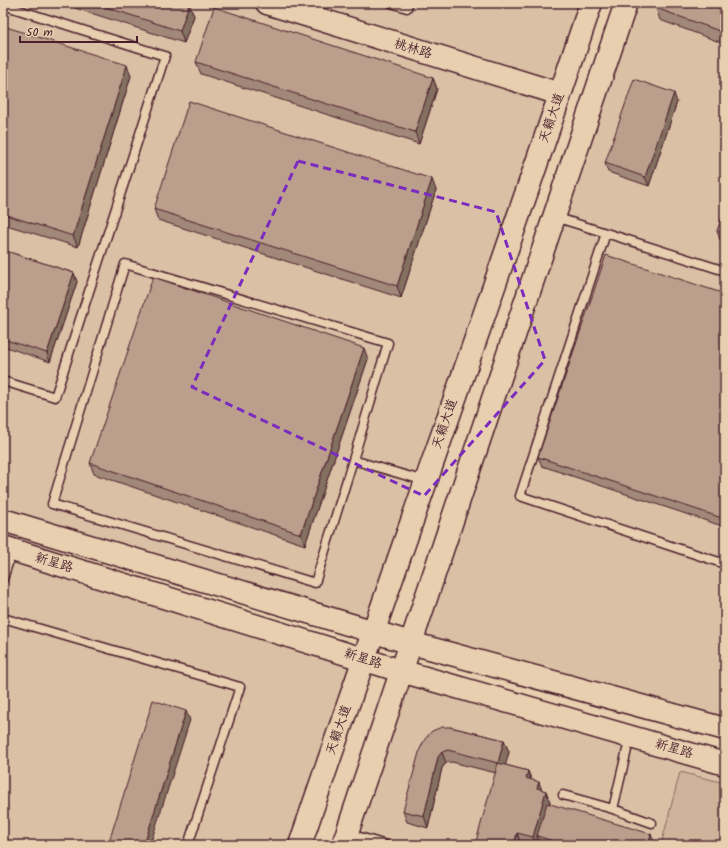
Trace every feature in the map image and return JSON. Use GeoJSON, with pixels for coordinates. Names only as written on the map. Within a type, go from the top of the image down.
{"type":"FeatureCollection","features":[{"type":"Feature","properties":{"kind":"street","name":"桃林路"},"geometry":{"type":"LineString","coordinates":[[267,3],[560,94]]}},
{"type":"Feature","properties":{"kind":"street","name":"天籁大道"},"geometry":{"type":"LineString","coordinates":[[300,845],[372,631],[560,94],[590,3]]}},
{"type":"Feature","properties":{"kind":"street"},"geometry":{"type":"LineString","coordinates":[[345,839],[626,3]]}},
{"type":"Feature","properties":{"kind":"street","name":"新星路"},"geometry":{"type":"LineString","coordinates":[[3,520],[411,644],[725,729]]}},
{"type":"Feature","properties":{"kind":"street","name":"新星路"},"geometry":{"type":"LineString","coordinates":[[8,549],[401,671],[725,764]]}},
{"type":"Feature","properties":{"kind":"lane"},"geometry":{"type":"LineString","coordinates":[[390,3],[406,8],[408,3]]}},
{"type":"Feature","properties":{"kind":"lane"},"geometry":{"type":"LineString","coordinates":[[3,5],[165,56],[55,397],[3,381]]}},
{"type":"Feature","properties":{"kind":"lane"},"geometry":{"type":"LineString","coordinates":[[554,217],[725,271]]}},
{"type":"Feature","properties":{"kind":"lane"},"geometry":{"type":"LineString","coordinates":[[606,233],[520,496],[725,564]]}},
{"type":"Feature","properties":{"kind":"lane"},"geometry":{"type":"LineString","coordinates":[[125,264],[388,343],[353,460],[316,583],[52,504],[125,264]]}},
{"type":"Feature","properties":{"kind":"lane"},"geometry":{"type":"LineString","coordinates":[[353,460],[425,481]]}},
{"type":"Feature","properties":{"kind":"lane"},"geometry":{"type":"LineString","coordinates":[[3,579],[8,549]]}},
{"type":"Feature","properties":{"kind":"lane"},"geometry":{"type":"LineString","coordinates":[[3,618],[240,687],[188,845]]}},
{"type":"Feature","properties":{"kind":"lane"},"geometry":{"type":"LineString","coordinates":[[613,809],[630,737]]}},
{"type":"Feature","properties":{"kind":"lane"},"geometry":{"type":"LineString","coordinates":[[563,795],[613,809],[652,823]]}},
{"type":"Feature","properties":{"kind":"lane"},"geometry":{"type":"LineString","coordinates":[[345,839],[386,845]]}},
{"type":"Feature","properties":{"kind":"highlighted area"},"geometry":{"type":"Polygon","coordinates":[[[298,161],[496,212],[545,360],[424,496],[192,387],[298,161]]]}},
{"type":"Feature","properties":{"kind":"shaded area"},"geometry":{"type":"Polygon","coordinates":[[[3,3],[590,3],[372,631],[3,520],[3,3]]]}},
{"type":"Feature","properties":{"kind":"shaded area"},"geometry":{"type":"Polygon","coordinates":[[[626,3],[725,3],[725,733],[411,643],[626,3]]]}},
{"type":"Feature","properties":{"kind":"shaded area"},"geometry":{"type":"Polygon","coordinates":[[[3,547],[363,658],[300,845],[3,845],[3,547]]]}},
{"type":"Feature","properties":{"kind":"shaded area"},"geometry":{"type":"Polygon","coordinates":[[[401,671],[725,764],[725,845],[343,845],[401,671]]]}},
{"type":"Feature","properties":{"kind":"shaded area"},"geometry":{"type":"Polygon","coordinates":[[[680,772],[725,783],[725,845],[661,845],[680,772]]]}},
{"type":"Feature","properties":{"kind":"building"},"geometry":{"type":"Polygon","coordinates":[[[93,3],[186,3],[189,4],[180,31],[93,3]]]}},
{"type":"Feature","properties":{"kind":"building"},"geometry":{"type":"Polygon","coordinates":[[[658,3],[706,3],[725,10],[725,33],[656,8],[658,3]]]}},
{"type":"Feature","properties":{"kind":"building"},"geometry":{"type":"Polygon","coordinates":[[[214,7],[433,78],[415,132],[196,62],[214,7]]]}},
{"type":"Feature","properties":{"kind":"building"},"geometry":{"type":"Polygon","coordinates":[[[3,26],[127,65],[73,236],[3,214],[3,26]]]}},
{"type":"Feature","properties":{"kind":"building"},"geometry":{"type":"Polygon","coordinates":[[[634,79],[674,93],[645,177],[605,163],[634,79]]]}},
{"type":"Feature","properties":{"kind":"building"},"geometry":{"type":"Polygon","coordinates":[[[189,101],[432,179],[397,286],[154,209],[189,101]]]}},
{"type":"Feature","properties":{"kind":"building"},"geometry":{"type":"Polygon","coordinates":[[[725,210],[725,234],[717,231],[725,210]]]}},
{"type":"Feature","properties":{"kind":"building"},"geometry":{"type":"Polygon","coordinates":[[[3,250],[74,273],[47,353],[3,339],[3,250]]]}},
{"type":"Feature","properties":{"kind":"building"},"geometry":{"type":"Polygon","coordinates":[[[606,255],[725,294],[725,519],[538,457],[606,255]]]}},
{"type":"Feature","properties":{"kind":"building"},"geometry":{"type":"Polygon","coordinates":[[[153,277],[364,348],[301,534],[90,463],[153,277]]]}},
{"type":"Feature","properties":{"kind":"building"},"geometry":{"type":"Polygon","coordinates":[[[153,700],[186,711],[144,845],[108,845],[153,700]]]}},
{"type":"Feature","properties":{"kind":"building"},"geometry":{"type":"Polygon","coordinates":[[[442,727],[450,727],[504,740],[498,763],[448,750],[442,752],[438,757],[424,816],[403,811],[420,749],[425,739],[432,731],[442,727]]]}},
{"type":"Feature","properties":{"kind":"building"},"geometry":{"type":"Polygon","coordinates":[[[498,763],[528,771],[526,778],[539,782],[537,788],[546,791],[533,837],[517,833],[514,845],[475,845],[498,763]]]}},
{"type":"Feature","properties":{"kind":"building"},"geometry":{"type":"Polygon","coordinates":[[[547,803],[651,834],[648,845],[566,845],[537,836],[547,803]]]}}]}
